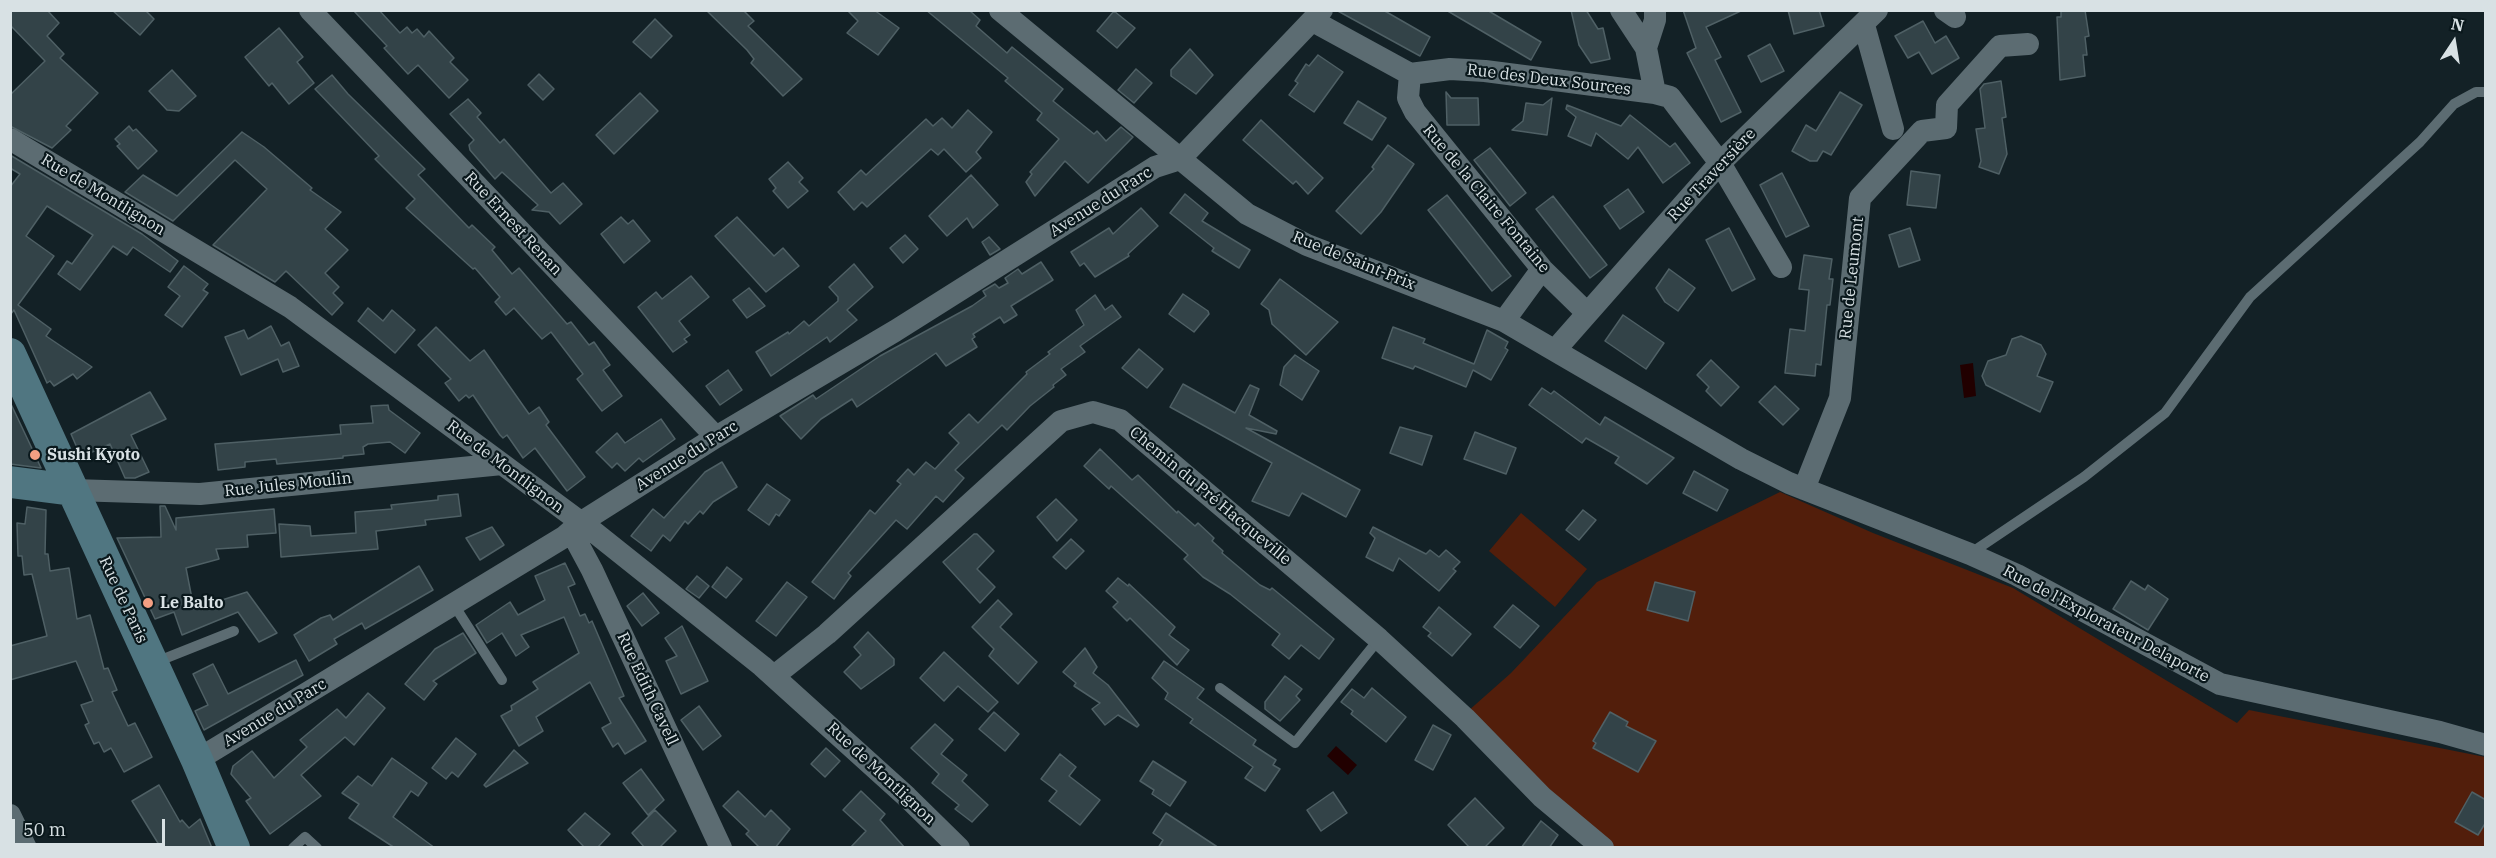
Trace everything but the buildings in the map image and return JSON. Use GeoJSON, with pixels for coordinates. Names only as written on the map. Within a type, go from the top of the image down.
{"type":"FeatureCollection","features":[{"type":"Feature","properties":{"kind":"street","name":"Rue Ernest Renan"},"geometry":{"type":"LineString","coordinates":[[310,10],[716,437]]}},
{"type":"Feature","properties":{"kind":"street","name":"Rue de Saint-Prix"},"geometry":{"type":"LineString","coordinates":[[1000,10],[1247,214],[1297,239],[1504,321],[1741,459]]}},
{"type":"Feature","properties":{"kind":"street"},"geometry":{"type":"LineString","coordinates":[[1621,10],[1646,48],[1655,93],[1670,97],[1720,163],[1781,267]]}},
{"type":"Feature","properties":{"kind":"street"},"geometry":{"type":"LineString","coordinates":[[1646,48],[1655,20],[1655,10]]}},
{"type":"Feature","properties":{"kind":"street"},"geometry":{"type":"LineString","coordinates":[[1180,159],[1318,16],[1410,74]]}},
{"type":"Feature","properties":{"kind":"street"},"geometry":{"type":"LineString","coordinates":[[1870,18],[1893,129]]}},
{"type":"Feature","properties":{"kind":"street","name":"Rue Traversière"},"geometry":{"type":"LineString","coordinates":[[1556,350],[1720,163],[1870,18]]}},
{"type":"Feature","properties":{"kind":"street","name":"Rue de Leumont"},"geometry":{"type":"LineString","coordinates":[[1804,489],[1840,398],[1860,198],[1922,131],[1946,128],[1947,105],[2000,46],[2028,44]]}},
{"type":"Feature","properties":{"kind":"street","name":"Rue des Deux Sources"},"geometry":{"type":"LineString","coordinates":[[1410,74],[1450,69],[1485,71],[1655,93]]}},
{"type":"Feature","properties":{"kind":"street","name":"Rue de la Claire Fontaine"},"geometry":{"type":"LineString","coordinates":[[1410,74],[1408,98],[1415,112],[1542,269],[1587,313]]}},
{"type":"Feature","properties":{"kind":"street","name":"Rue de Montlignon"},"geometry":{"type":"LineString","coordinates":[[10,139],[290,307],[502,464],[575,527],[774,676],[907,796],[959,848]]}},
{"type":"Feature","properties":{"kind":"street","name":"Avenue du Parc"},"geometry":{"type":"LineString","coordinates":[[197,760],[454,605],[716,437],[895,331],[1155,167],[1180,159]]}},
{"type":"Feature","properties":{"kind":"street"},"geometry":{"type":"LineString","coordinates":[[1504,321],[1542,269]]}},
{"type":"Feature","properties":{"kind":"street","name":"Rue de Paris"},"geometry":{"type":"LineString","coordinates":[[10,354],[197,760],[234,848]]}},
{"type":"Feature","properties":{"kind":"street","name":"Chemin du Pré Hacqueville"},"geometry":{"type":"LineString","coordinates":[[774,676],[827,634],[1061,421],[1093,412],[1120,420],[1379,639],[1465,718],[1542,797],[1603,848]]}},
{"type":"Feature","properties":{"kind":"street","name":"Rue de l'Explorateur Delaporte"},"geometry":{"type":"LineString","coordinates":[[1741,459],[1804,489],[1970,554],[2017,575],[2220,684],[2486,744]]}},
{"type":"Feature","properties":{"kind":"street","name":"Rue Jules Moulin"},"geometry":{"type":"LineString","coordinates":[[73,490],[200,494],[502,464]]}},
{"type":"Feature","properties":{"kind":"street"},"geometry":{"type":"LineString","coordinates":[[10,482],[73,490]]}},
{"type":"Feature","properties":{"kind":"street","name":"Rue Edith Cavell"},"geometry":{"type":"LineString","coordinates":[[575,527],[592,570],[721,848]]}},
{"type":"Feature","properties":{"kind":"street"},"geometry":{"type":"LineString","coordinates":[[10,815],[26,848]]}},
{"type":"Feature","properties":{"kind":"lane"},"geometry":{"type":"LineString","coordinates":[[1970,554],[2084,477],[2165,413],[2250,297],[2420,142],[2454,104],[2476,92],[2486,92]]}},
{"type":"Feature","properties":{"kind":"lane"},"geometry":{"type":"LineString","coordinates":[[454,605],[502,680]]}},
{"type":"Feature","properties":{"kind":"lane"},"geometry":{"type":"LineString","coordinates":[[153,664],[234,631]]}},
{"type":"Feature","properties":{"kind":"lane"},"geometry":{"type":"LineString","coordinates":[[1220,688],[1295,743],[1379,639]]}},
{"type":"Feature","properties":{"kind":"lane"},"geometry":{"type":"LineString","coordinates":[[293,848],[305,837],[316,848]]}},
{"type":"Feature","properties":{"kind":"shaded area"},"geometry":{"type":"Polygon","coordinates":[[[1973,363],[1976,396],[1964,398],[1960,365],[1973,363]]]}},
{"type":"Feature","properties":{"kind":"shaded area"},"geometry":{"type":"Polygon","coordinates":[[[1780,492],[1873,533],[2013,588],[2237,723],[2249,710],[2485,757],[2485,847],[1614,847],[1548,793],[1467,712],[1511,673],[1597,582],[1780,492]]]}},
{"type":"Feature","properties":{"kind":"shaded area"},"geometry":{"type":"Polygon","coordinates":[[[1521,513],[1587,569],[1555,607],[1489,551],[1521,513]]]}},
{"type":"Feature","properties":{"kind":"shaded area"},"geometry":{"type":"Polygon","coordinates":[[[1336,746],[1357,765],[1348,775],[1327,756],[1336,746]]]}},
{"type":"Feature","properties":{"kind":"place","name":"Sushi Kyoto"},"geometry":{"type":"Point","coordinates":[35,455]}},
{"type":"Feature","properties":{"kind":"place","name":"Le Balto"},"geometry":{"type":"Point","coordinates":[148,603]}}]}
